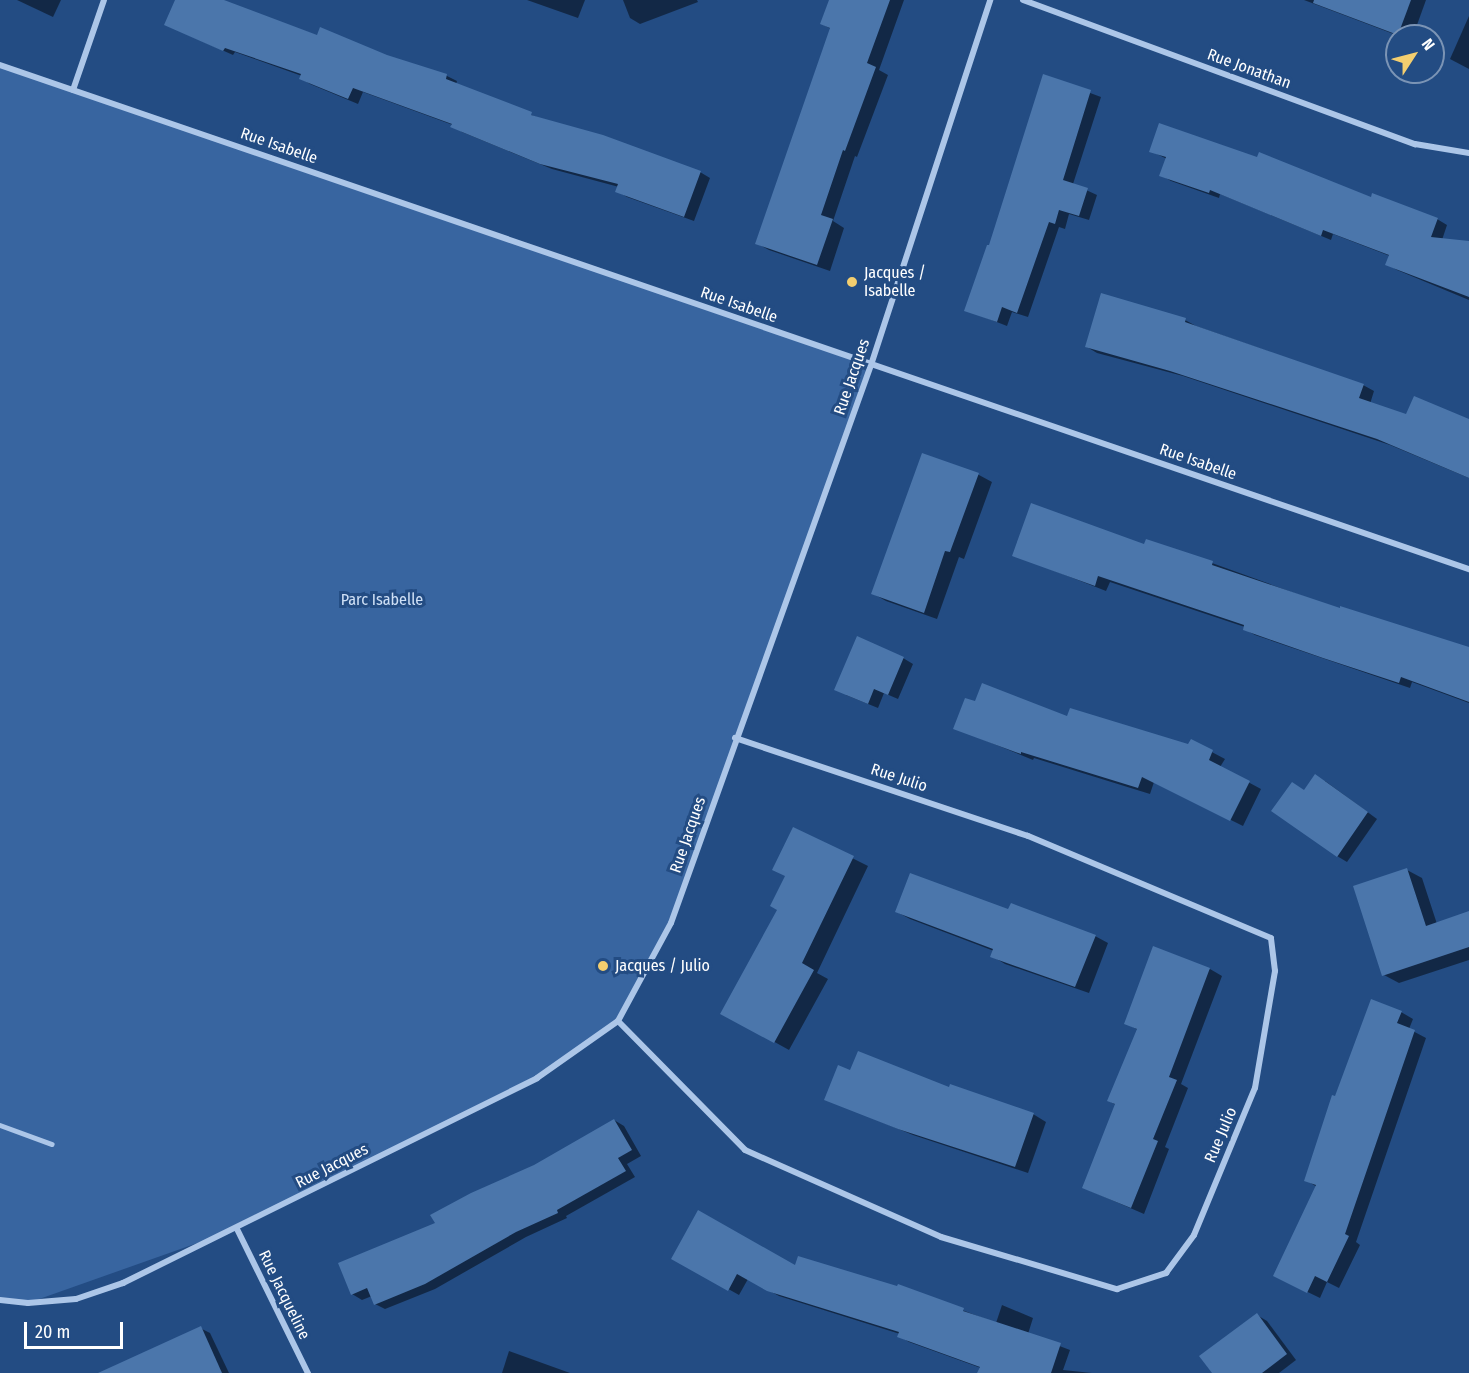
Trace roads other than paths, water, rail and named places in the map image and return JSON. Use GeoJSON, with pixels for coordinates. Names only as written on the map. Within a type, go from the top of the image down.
{"type":"FeatureCollection","features":[{"type":"Feature","properties":{"kind":"street"},"geometry":{"type":"LineString","coordinates":[[73,90],[104,0]]}},
{"type":"Feature","properties":{"kind":"street","name":"Rue Jacques"},"geometry":{"type":"LineString","coordinates":[[0,1300],[28,1303],[76,1299],[123,1283],[237,1229],[537,1078],[618,1021],[671,923],[735,738],[871,365],[990,0]]}},
{"type":"Feature","properties":{"kind":"street","name":"Rue Jonathan"},"geometry":{"type":"LineString","coordinates":[[1023,0],[1416,144],[1469,153]]}},
{"type":"Feature","properties":{"kind":"street","name":"Rue Isabelle"},"geometry":{"type":"LineString","coordinates":[[0,64],[1469,569]]}},
{"type":"Feature","properties":{"kind":"street","name":"Rue Julio"},"geometry":{"type":"LineString","coordinates":[[618,1021],[745,1150],[941,1237],[1117,1289],[1166,1273],[1194,1234],[1255,1088],[1275,971],[1271,938],[1028,836],[735,738]]}},
{"type":"Feature","properties":{"kind":"street","name":"Rue Jacqueline"},"geometry":{"type":"LineString","coordinates":[[237,1229],[308,1373]]}},
{"type":"Feature","properties":{"kind":"lane"},"geometry":{"type":"LineString","coordinates":[[0,1125],[52,1144]]}},
{"type":"Feature","properties":{"kind":"place","name":"Jacques / Isabelle"},"geometry":{"type":"Point","coordinates":[852,282]}},
{"type":"Feature","properties":{"kind":"place","name":"Jacques / Julio"},"geometry":{"type":"Point","coordinates":[603,966]}},
{"type":"Feature","properties":{"kind":"park label","name":"Parc Isabelle"},"geometry":{"type":"Point","coordinates":[382,600]}}]}
